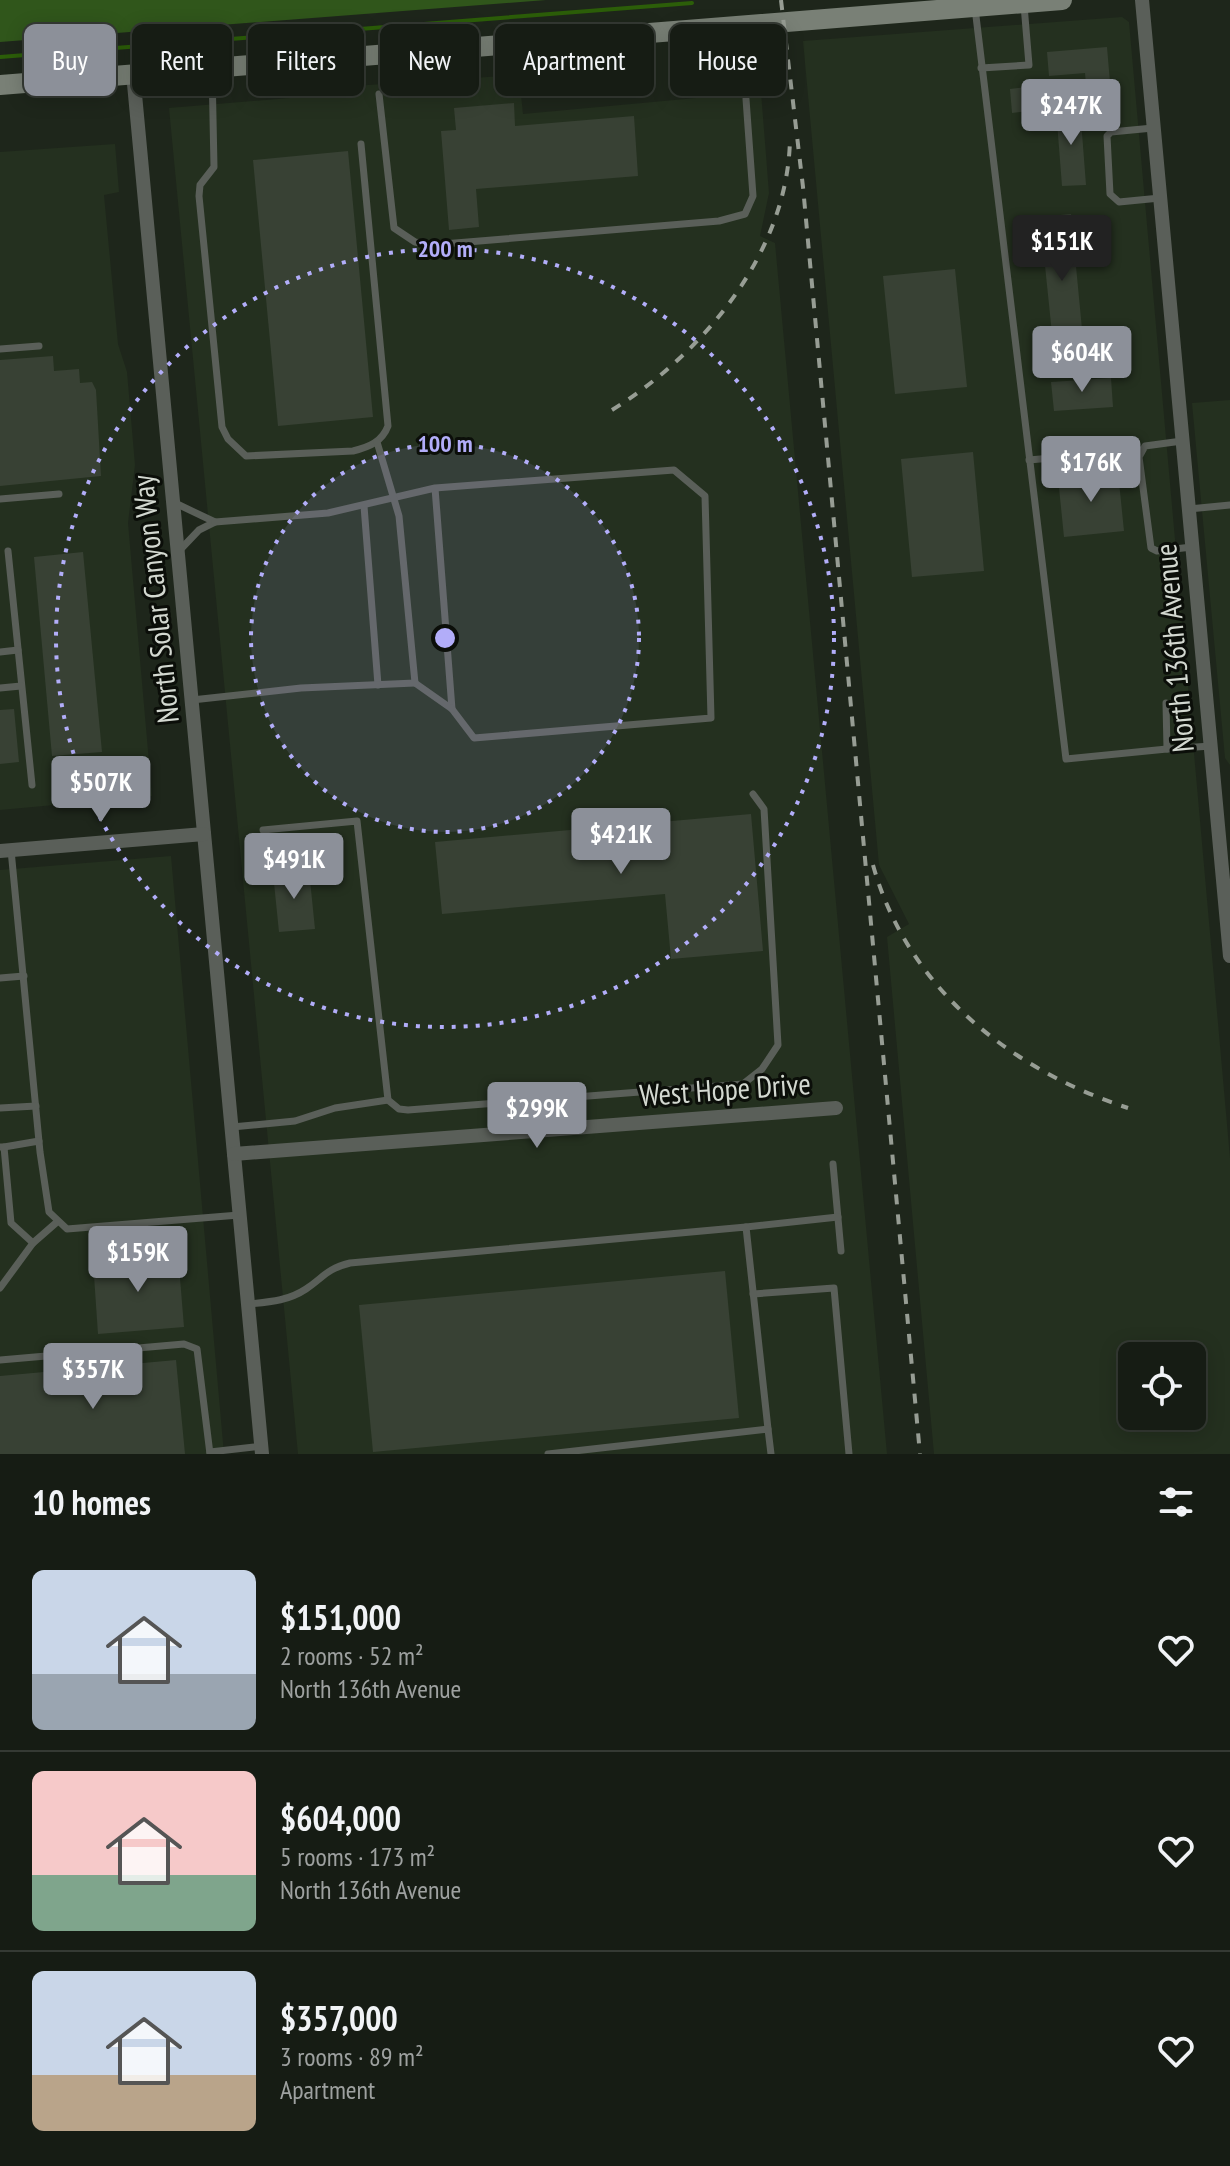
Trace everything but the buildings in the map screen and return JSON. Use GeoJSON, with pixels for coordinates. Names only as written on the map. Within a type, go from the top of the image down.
{"type":"FeatureCollection","features":[{"type":"Feature","properties":{"kind":"main road"},"geometry":{"type":"LineString","coordinates":[[232,65],[1062,0]]}},
{"type":"Feature","properties":{"kind":"main road"},"geometry":{"type":"LineString","coordinates":[[0,85],[132,73]]}},
{"type":"Feature","properties":{"kind":"street","name":"North 136th Avenue"},"geometry":{"type":"LineString","coordinates":[[1142,0],[1214,784],[1228,901],[1230,956]]}},
{"type":"Feature","properties":{"kind":"street","name":"North Solar Canyon Way"},"geometry":{"type":"LineString","coordinates":[[135,96],[262,1450]]}},
{"type":"Feature","properties":{"kind":"street"},"geometry":{"type":"LineString","coordinates":[[1214,784],[1230,783]]}},
{"type":"Feature","properties":{"kind":"street"},"geometry":{"type":"LineString","coordinates":[[5,851],[204,834]]}},
{"type":"Feature","properties":{"kind":"street","name":"West Hope Drive"},"geometry":{"type":"LineString","coordinates":[[234,1154],[836,1108]]}},
{"type":"Feature","properties":{"kind":"lane"},"geometry":{"type":"LineString","coordinates":[[981,68],[1029,65],[1024,2]]}},
{"type":"Feature","properties":{"kind":"lane"},"geometry":{"type":"LineString","coordinates":[[974,6],[1019,354],[1066,759],[1211,746]]}},
{"type":"Feature","properties":{"kind":"lane"},"geometry":{"type":"LineString","coordinates":[[379,94],[390,216],[394,228],[415,242],[450,243],[719,221],[745,214],[753,196],[746,99]]}},
{"type":"Feature","properties":{"kind":"lane"},"geometry":{"type":"LineString","coordinates":[[213,96],[214,167],[200,185],[199,196],[222,427],[238,451],[251,458],[353,451],[377,442],[388,426],[361,144]]}},
{"type":"Feature","properties":{"kind":"lane"},"geometry":{"type":"LineString","coordinates":[[1153,128],[1111,132],[1107,136],[1110,194],[1119,202],[1160,198]]}},
{"type":"Feature","properties":{"kind":"lane"},"geometry":{"type":"LineString","coordinates":[[0,349],[39,346]]}},
{"type":"Feature","properties":{"kind":"lane"},"geometry":{"type":"LineString","coordinates":[[1029,460],[1141,450],[1182,441]]}},
{"type":"Feature","properties":{"kind":"lane"},"geometry":{"type":"LineString","coordinates":[[377,442],[399,516],[415,683]]}},
{"type":"Feature","properties":{"kind":"lane"},"geometry":{"type":"LineString","coordinates":[[1141,450],[1139,457],[1151,548],[1157,551],[1192,547]]}},
{"type":"Feature","properties":{"kind":"lane"},"geometry":{"type":"LineString","coordinates":[[178,552],[199,530],[215,522],[328,513],[435,488],[674,470],[705,496],[711,718],[474,738],[452,709],[415,683],[301,688],[192,700]]}},
{"type":"Feature","properties":{"kind":"lane"},"geometry":{"type":"LineString","coordinates":[[435,488],[452,709]]}},
{"type":"Feature","properties":{"kind":"lane"},"geometry":{"type":"LineString","coordinates":[[0,499],[59,494]]}},
{"type":"Feature","properties":{"kind":"lane"},"geometry":{"type":"LineString","coordinates":[[173,502],[215,522]]}},
{"type":"Feature","properties":{"kind":"lane"},"geometry":{"type":"LineString","coordinates":[[1189,509],[1230,505]]}},
{"type":"Feature","properties":{"kind":"lane"},"geometry":{"type":"LineString","coordinates":[[364,506],[378,685]]}},
{"type":"Feature","properties":{"kind":"lane"},"geometry":{"type":"LineString","coordinates":[[8,551],[32,785]]}},
{"type":"Feature","properties":{"kind":"lane"},"geometry":{"type":"LineString","coordinates":[[0,652],[18,650]]}},
{"type":"Feature","properties":{"kind":"lane"},"geometry":{"type":"LineString","coordinates":[[0,688],[21,686]]}},
{"type":"Feature","properties":{"kind":"lane"},"geometry":{"type":"LineString","coordinates":[[1166,703],[1167,749]]}},
{"type":"Feature","properties":{"kind":"lane"},"geometry":{"type":"LineString","coordinates":[[263,830],[357,821],[388,1100],[399,1109],[408,1110],[743,1084],[753,1077],[778,1045],[764,809],[753,794]]}},
{"type":"Feature","properties":{"kind":"lane"},"geometry":{"type":"LineString","coordinates":[[5,851],[24,976],[39,1141],[49,1212],[67,1229],[240,1215]]}},
{"type":"Feature","properties":{"kind":"lane"},"geometry":{"type":"LineString","coordinates":[[0,978],[24,976]]}},
{"type":"Feature","properties":{"kind":"lane"},"geometry":{"type":"LineString","coordinates":[[232,1127],[295,1121],[335,1108],[388,1100]]}},
{"type":"Feature","properties":{"kind":"lane"},"geometry":{"type":"LineString","coordinates":[[0,1108],[36,1106]]}},
{"type":"Feature","properties":{"kind":"lane"},"geometry":{"type":"LineString","coordinates":[[33,1243],[11,1223],[2,1147],[39,1141]]}},
{"type":"Feature","properties":{"kind":"lane"},"geometry":{"type":"LineString","coordinates":[[833,1164],[841,1251]]}},
{"type":"Feature","properties":{"kind":"lane"},"geometry":{"type":"LineString","coordinates":[[248,1304],[280,1301],[306,1289],[328,1269],[350,1263],[838,1217]]}},
{"type":"Feature","properties":{"kind":"lane"},"geometry":{"type":"LineString","coordinates":[[0,1288],[33,1243],[57,1222]]}},
{"type":"Feature","properties":{"kind":"lane"},"geometry":{"type":"LineString","coordinates":[[0,1224],[11,1223]]}},
{"type":"Feature","properties":{"kind":"lane"},"geometry":{"type":"LineString","coordinates":[[746,1227],[771,1454]]}},
{"type":"Feature","properties":{"kind":"lane"},"geometry":{"type":"LineString","coordinates":[[753,1294],[834,1288],[849,1454]]}},
{"type":"Feature","properties":{"kind":"lane"},"geometry":{"type":"LineString","coordinates":[[0,1360],[184,1344],[197,1349],[210,1453],[262,1450]]}},
{"type":"Feature","properties":{"kind":"lane"},"geometry":{"type":"LineString","coordinates":[[548,1454],[768,1429]]}},
{"type":"Feature","properties":{"kind":"shaded area"},"geometry":{"type":"Polygon","coordinates":[[[1122,17],[1129,22],[1230,1158],[1230,1454],[934,1454],[887,937],[909,924],[879,865],[803,41],[1122,17]]]}},
{"type":"Feature","properties":{"kind":"shaded area"},"geometry":{"type":"Polygon","coordinates":[[[495,77],[495,96],[521,96],[523,114],[718,96],[761,96],[769,193],[760,236],[775,243],[887,1454],[298,1454],[169,108],[314,96],[364,96],[364,85],[380,84],[380,96],[479,96],[479,78],[495,77]]]}},
{"type":"Feature","properties":{"kind":"shaded area"},"geometry":{"type":"Polygon","coordinates":[[[115,144],[119,192],[104,195],[118,344],[127,372],[135,465],[128,523],[152,796],[0,810],[0,152],[115,144]]]}},
{"type":"Feature","properties":{"kind":"shaded area"},"geometry":{"type":"Polygon","coordinates":[[[1230,400],[1230,765],[1225,758],[1192,403],[1230,400]]]}},
{"type":"Feature","properties":{"kind":"shaded area"},"geometry":{"type":"Polygon","coordinates":[[[171,856],[224,1454],[0,1454],[0,870],[171,856]]]}},
{"type":"Feature","properties":{"kind":"green space"},"geometry":{"type":"Polygon","coordinates":[[[0,0],[546,0],[232,24],[132,24],[132,32],[116,33],[116,24],[24,24],[24,40],[0,42],[0,0]]]}},
{"type":"Feature","properties":{"kind":"waterway"},"geometry":{"type":"LineString","coordinates":[[0,57],[692,3]]}},
{"type":"Feature","properties":{"kind":"railway"},"geometry":{"type":"LineString","coordinates":[[781,0],[803,187],[920,1454]]}},
{"type":"Feature","properties":{"kind":"railway"},"geometry":{"type":"LineString","coordinates":[[612,410],[646,387],[678,359],[708,329],[735,295],[775,220],[786,179],[790,137]]}},
{"type":"Feature","properties":{"kind":"railway"},"geometry":{"type":"LineString","coordinates":[[873,865],[889,909],[911,950],[938,986],[969,1018],[1005,1047],[1044,1071],[1085,1092],[1128,1108]]}}]}
